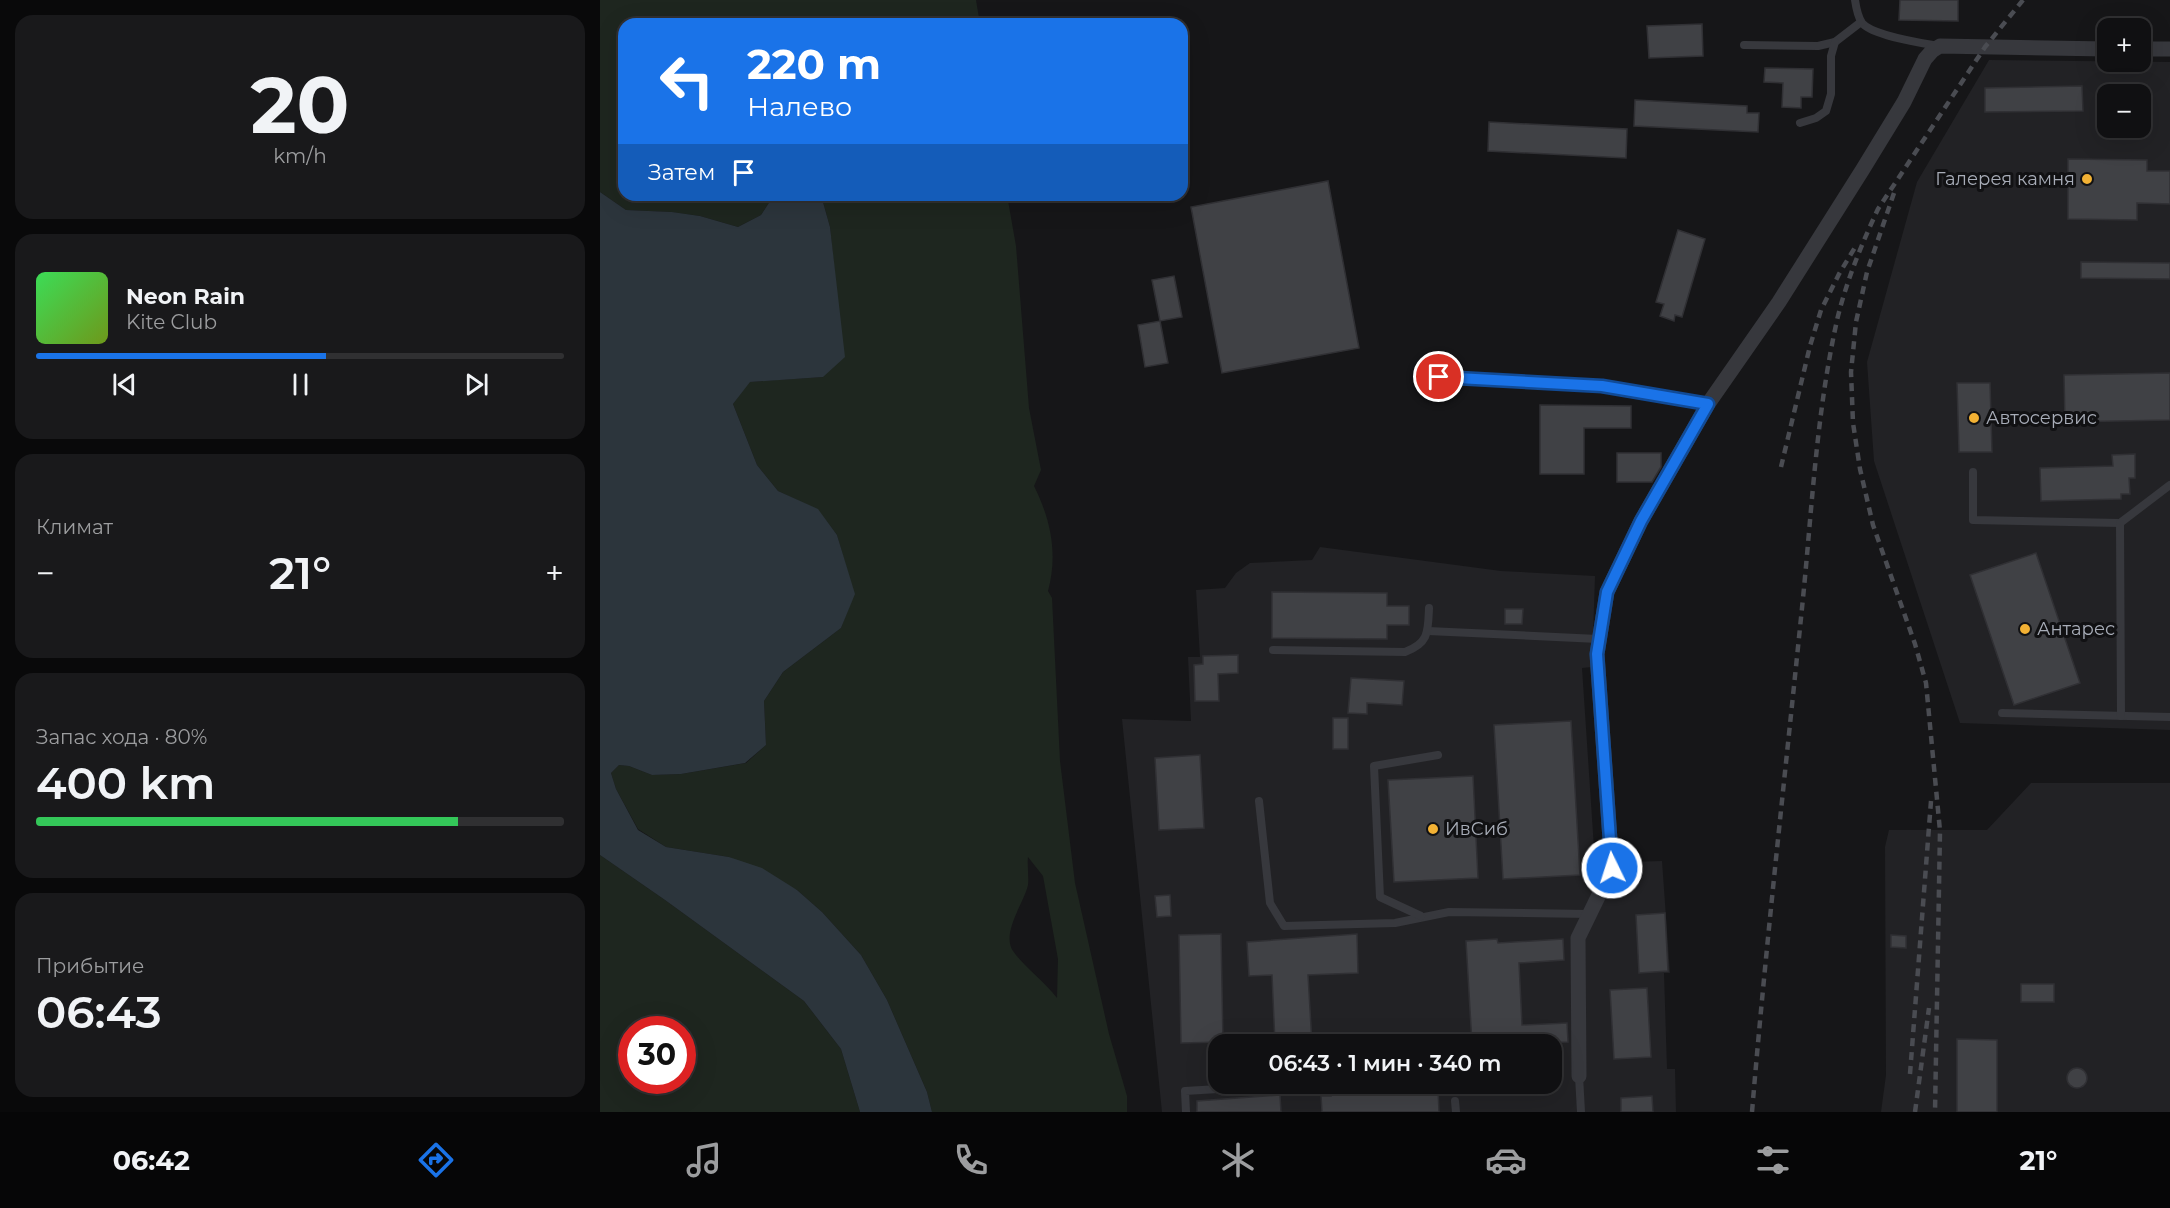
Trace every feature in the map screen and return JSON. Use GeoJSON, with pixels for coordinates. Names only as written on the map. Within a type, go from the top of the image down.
{"type":"FeatureCollection","features":[{"type":"Feature","properties":{"kind":"street"},"geometry":{"type":"LineString","coordinates":[[1579,1076],[1578,938],[1612,868],[1598,683],[1598,639],[1607,592],[1641,521],[1708,404],[1779,302],[1904,102],[1925,59],[1932,51],[1940,46],[2097,49]]}},
{"type":"Feature","properties":{"kind":"street"},"geometry":{"type":"LineString","coordinates":[[2151,49],[2170,50]]}},
{"type":"Feature","properties":{"kind":"lane"},"geometry":{"type":"LineString","coordinates":[[1856,0],[1861,22],[1869,28],[1902,39],[1940,46]]}},
{"type":"Feature","properties":{"kind":"lane"},"geometry":{"type":"LineString","coordinates":[[1744,45],[1818,46],[1836,42],[1861,22]]}},
{"type":"Feature","properties":{"kind":"lane"},"geometry":{"type":"LineString","coordinates":[[1800,123],[1816,118],[1826,111],[1831,94],[1831,56],[1836,42]]}},
{"type":"Feature","properties":{"kind":"lane"},"geometry":{"type":"LineString","coordinates":[[1439,377],[1602,386],[1708,404]]}},
{"type":"Feature","properties":{"kind":"lane"},"geometry":{"type":"LineString","coordinates":[[1973,472],[1973,520],[2120,523],[2170,485]]}},
{"type":"Feature","properties":{"kind":"lane"},"geometry":{"type":"LineString","coordinates":[[2120,523],[2121,716]]}},
{"type":"Feature","properties":{"kind":"lane"},"geometry":{"type":"LineString","coordinates":[[1273,650],[1405,652],[1416,648],[1424,639],[1428,631],[1429,608]]}},
{"type":"Feature","properties":{"kind":"lane"},"geometry":{"type":"LineString","coordinates":[[1428,631],[1598,639]]}},
{"type":"Feature","properties":{"kind":"lane"},"geometry":{"type":"LineString","coordinates":[[2002,713],[2170,717]]}},
{"type":"Feature","properties":{"kind":"lane"},"geometry":{"type":"LineString","coordinates":[[1422,916],[1380,897],[1374,766],[1437,755]]}},
{"type":"Feature","properties":{"kind":"lane"},"geometry":{"type":"LineString","coordinates":[[1259,801],[1270,903],[1284,926],[1395,923],[1449,912],[1589,914]]}},
{"type":"Feature","properties":{"kind":"lane"},"geometry":{"type":"LineString","coordinates":[[1579,1076],[1581,1112]]}},
{"type":"Feature","properties":{"kind":"lane"},"geometry":{"type":"LineString","coordinates":[[1186,1112],[1185,1091],[1208,1090]]}},
{"type":"Feature","properties":{"kind":"lane"},"geometry":{"type":"LineString","coordinates":[[1455,1101],[1456,1112]]}},
{"type":"Feature","properties":{"kind":"shaded area"},"geometry":{"type":"Polygon","coordinates":[[[600,0],[976,0],[979,18],[618,18],[618,201],[770,201],[761,215],[738,227],[700,216],[626,210],[600,192],[600,0]]]}},
{"type":"Feature","properties":{"kind":"shaded area"},"geometry":{"type":"Polygon","coordinates":[[[1989,60],[2097,61],[2097,72],[2151,72],[2151,62],[2170,62],[2170,730],[1960,723],[1874,461],[1867,362],[1917,182],[1989,60]]]}},
{"type":"Feature","properties":{"kind":"shaded area"},"geometry":{"type":"Polygon","coordinates":[[[600,192],[626,210],[700,216],[738,227],[761,215],[770,201],[823,201],[830,227],[845,357],[823,377],[750,382],[733,404],[757,465],[778,491],[818,509],[837,535],[855,594],[841,628],[783,672],[764,701],[766,745],[745,763],[681,774],[652,775],[629,766],[619,765],[611,773],[616,789],[638,830],[666,847],[729,857],[762,868],[797,890],[822,912],[861,955],[887,1000],[927,1092],[932,1112],[860,1112],[841,1049],[804,1001],[600,855],[600,192]]]}},
{"type":"Feature","properties":{"kind":"shaded area"},"geometry":{"type":"Polygon","coordinates":[[[823,201],[1008,201],[1016,246],[1029,408],[1041,470],[1034,486],[1049,524],[1051,537],[1052,564],[1048,591],[1052,598],[1060,761],[1075,883],[1109,1034],[1127,1096],[1127,1112],[932,1112],[927,1092],[887,1000],[861,955],[822,912],[797,890],[729,857],[666,847],[638,829],[616,789],[611,773],[619,765],[629,766],[652,775],[681,774],[746,763],[766,745],[764,701],[783,672],[841,628],[854,594],[837,535],[818,510],[778,491],[757,465],[733,404],[749,382],[823,377],[838,305],[830,227],[823,201]],[[1028,857],[1028,885],[1011,927],[1010,944],[1018,957],[1057,998],[1058,959],[1043,876],[1028,857]]]}},
{"type":"Feature","properties":{"kind":"shaded area"},"geometry":{"type":"Polygon","coordinates":[[[1320,547],[1501,571],[1595,576],[1592,667],[1582,668],[1595,863],[1662,861],[1670,973],[1664,973],[1667,1069],[1675,1069],[1676,1112],[1162,1112],[1122,719],[1191,721],[1188,657],[1200,657],[1196,590],[1225,588],[1236,573],[1250,563],[1312,560],[1320,547]]]}},
{"type":"Feature","properties":{"kind":"shaded area"},"geometry":{"type":"Polygon","coordinates":[[[2031,783],[2170,783],[2170,1112],[1881,1112],[1886,1075],[1885,847],[1889,830],[1987,830],[2031,783]]]}},
{"type":"Feature","properties":{"kind":"shaded area"},"geometry":{"type":"Polygon","coordinates":[[[600,855],[804,1001],[841,1049],[860,1112],[600,1112],[600,855]]]}},
{"type":"Feature","properties":{"kind":"building"},"geometry":{"type":"Polygon","coordinates":[[[1900,0],[1958,0],[1958,21],[1899,20],[1900,0]]]}},
{"type":"Feature","properties":{"kind":"building"},"geometry":{"type":"Polygon","coordinates":[[[1702,24],[1703,56],[1649,58],[1647,26],[1702,24]]]}},
{"type":"Feature","properties":{"kind":"building"},"geometry":{"type":"Polygon","coordinates":[[[1765,68],[1813,69],[1812,97],[1801,97],[1801,108],[1782,107],[1783,83],[1764,82],[1765,68]]]}},
{"type":"Feature","properties":{"kind":"building"},"geometry":{"type":"Polygon","coordinates":[[[2082,86],[2083,111],[1985,112],[1985,88],[2082,86]]]}},
{"type":"Feature","properties":{"kind":"building"},"geometry":{"type":"Polygon","coordinates":[[[1635,100],[1747,106],[1747,113],[1759,113],[1758,132],[1634,126],[1635,100]]]}},
{"type":"Feature","properties":{"kind":"building"},"geometry":{"type":"Polygon","coordinates":[[[1489,122],[1627,129],[1626,158],[1488,151],[1489,122]]]}},
{"type":"Feature","properties":{"kind":"building"},"geometry":{"type":"Polygon","coordinates":[[[2068,159],[2147,160],[2147,171],[2170,171],[2170,204],[2137,203],[2137,220],[2068,219],[2068,159]]]}},
{"type":"Feature","properties":{"kind":"building"},"geometry":{"type":"Polygon","coordinates":[[[1328,181],[1359,348],[1222,373],[1191,207],[1328,181]]]}},
{"type":"Feature","properties":{"kind":"building"},"geometry":{"type":"Polygon","coordinates":[[[1678,230],[1705,239],[1682,317],[1675,315],[1674,321],[1660,316],[1664,304],[1656,302],[1678,230]]]}},
{"type":"Feature","properties":{"kind":"building"},"geometry":{"type":"Polygon","coordinates":[[[2081,262],[2170,263],[2170,279],[2081,278],[2081,262]]]}},
{"type":"Feature","properties":{"kind":"building"},"geometry":{"type":"Polygon","coordinates":[[[1174,276],[1182,317],[1160,321],[1152,280],[1174,276]]]}},
{"type":"Feature","properties":{"kind":"building"},"geometry":{"type":"Polygon","coordinates":[[[1160,321],[1168,363],[1145,367],[1138,325],[1160,321]]]}},
{"type":"Feature","properties":{"kind":"building"},"geometry":{"type":"Polygon","coordinates":[[[2170,373],[2170,420],[2065,422],[2064,375],[2170,373]]]}},
{"type":"Feature","properties":{"kind":"building","name":"Автосервис"},"geometry":{"type":"Polygon","coordinates":[[[1957,383],[1990,383],[1992,452],[1959,452],[1957,383]]]}},
{"type":"Feature","properties":{"kind":"building"},"geometry":{"type":"Polygon","coordinates":[[[1540,405],[1631,406],[1631,428],[1584,428],[1584,474],[1540,474],[1540,405]]]}},
{"type":"Feature","properties":{"kind":"building"},"geometry":{"type":"Polygon","coordinates":[[[1617,453],[1661,453],[1661,467],[1652,482],[1617,482],[1617,453]]]}},
{"type":"Feature","properties":{"kind":"building"},"geometry":{"type":"Polygon","coordinates":[[[2135,454],[2135,478],[2129,478],[2130,494],[2121,494],[2121,499],[2041,501],[2040,468],[2113,466],[2112,455],[2135,454]]]}},
{"type":"Feature","properties":{"kind":"building","name":"Антарес"},"geometry":{"type":"Polygon","coordinates":[[[2036,553],[2080,683],[2014,705],[1970,575],[2036,553]]]}},
{"type":"Feature","properties":{"kind":"building"},"geometry":{"type":"Polygon","coordinates":[[[1272,592],[1387,593],[1387,606],[1409,606],[1409,625],[1387,625],[1387,639],[1272,638],[1272,592]]]}},
{"type":"Feature","properties":{"kind":"building"},"geometry":{"type":"Polygon","coordinates":[[[1505,609],[1523,609],[1522,624],[1505,624],[1505,609]]]}},
{"type":"Feature","properties":{"kind":"building"},"geometry":{"type":"Polygon","coordinates":[[[1238,655],[1238,673],[1218,674],[1219,701],[1195,701],[1194,665],[1203,664],[1203,656],[1238,655]]]}},
{"type":"Feature","properties":{"kind":"building"},"geometry":{"type":"Polygon","coordinates":[[[1351,678],[1404,681],[1402,705],[1367,703],[1367,714],[1348,713],[1351,678]]]}},
{"type":"Feature","properties":{"kind":"building"},"geometry":{"type":"Polygon","coordinates":[[[1333,718],[1348,718],[1348,749],[1333,749],[1333,718]]]}},
{"type":"Feature","properties":{"kind":"building"},"geometry":{"type":"Polygon","coordinates":[[[1571,721],[1580,875],[1503,879],[1494,725],[1571,721]]]}},
{"type":"Feature","properties":{"kind":"building"},"geometry":{"type":"Polygon","coordinates":[[[1200,755],[1204,828],[1159,830],[1155,758],[1200,755]]]}},
{"type":"Feature","properties":{"kind":"building"},"geometry":{"type":"Polygon","coordinates":[[[1473,776],[1478,878],[1394,882],[1388,780],[1473,776]]]}},
{"type":"Feature","properties":{"kind":"building"},"geometry":{"type":"Polygon","coordinates":[[[1170,895],[1171,916],[1157,917],[1155,896],[1170,895]]]}},
{"type":"Feature","properties":{"kind":"building"},"geometry":{"type":"Polygon","coordinates":[[[1665,913],[1668,971],[1639,973],[1636,915],[1665,913]]]}},
{"type":"Feature","properties":{"kind":"building"},"geometry":{"type":"Polygon","coordinates":[[[1221,934],[1223,1034],[1208,1034],[1208,1042],[1181,1043],[1179,935],[1221,934]]]}},
{"type":"Feature","properties":{"kind":"building"},"geometry":{"type":"Polygon","coordinates":[[[1357,934],[1358,973],[1308,975],[1311,1034],[1275,1034],[1272,975],[1249,976],[1247,942],[1357,934]]]}},
{"type":"Feature","properties":{"kind":"building"},"geometry":{"type":"Polygon","coordinates":[[[1891,935],[1906,936],[1906,948],[1891,947],[1891,935]]]}},
{"type":"Feature","properties":{"kind":"building"},"geometry":{"type":"Polygon","coordinates":[[[1497,939],[1498,943],[1563,939],[1564,960],[1519,963],[1522,1025],[1567,1023],[1568,1042],[1562,1042],[1562,1034],[1471,1034],[1466,941],[1497,939]]]}},
{"type":"Feature","properties":{"kind":"building"},"geometry":{"type":"Polygon","coordinates":[[[2021,984],[2054,984],[2054,1002],[2021,1002],[2021,984]]]}},
{"type":"Feature","properties":{"kind":"building"},"geometry":{"type":"Polygon","coordinates":[[[1647,988],[1651,1057],[1614,1059],[1610,990],[1647,988]]]}},
{"type":"Feature","properties":{"kind":"building"},"geometry":{"type":"Polygon","coordinates":[[[1957,1039],[1997,1040],[1997,1112],[1957,1112],[1957,1039]]]}},
{"type":"Feature","properties":{"kind":"building"},"geometry":{"type":"Polygon","coordinates":[[[2077,1068],[2084,1071],[2087,1078],[2084,1085],[2077,1088],[2070,1085],[2067,1078],[2070,1071],[2077,1068]]]}},
{"type":"Feature","properties":{"kind":"building"},"geometry":{"type":"Polygon","coordinates":[[[1331,1094],[1438,1094],[1439,1112],[1322,1112],[1321,1096],[1331,1096],[1331,1094]]]}},
{"type":"Feature","properties":{"kind":"building"},"geometry":{"type":"Polygon","coordinates":[[[1280,1095],[1281,1112],[1197,1112],[1197,1101],[1280,1095]]]}},
{"type":"Feature","properties":{"kind":"building"},"geometry":{"type":"Polygon","coordinates":[[[1652,1096],[1653,1112],[1621,1112],[1621,1098],[1652,1096]]]}},
{"type":"Feature","properties":{"kind":"railway"},"geometry":{"type":"LineString","coordinates":[[1752,1112],[1816,462],[1824,388],[1838,316],[1855,262],[1878,209],[1985,47],[2023,0]]}},
{"type":"Feature","properties":{"kind":"railway"},"geometry":{"type":"LineString","coordinates":[[1894,193],[1867,272],[1856,322],[1851,372],[1853,423],[1860,469],[1873,525],[1915,644],[1926,683],[1940,831],[1935,1112]]}},
{"type":"Feature","properties":{"kind":"railway"},"geometry":{"type":"LineString","coordinates":[[1781,467],[1821,310],[1857,244]]}},
{"type":"Feature","properties":{"kind":"railway"},"geometry":{"type":"LineString","coordinates":[[1910,1074],[1931,801]]}},
{"type":"Feature","properties":{"kind":"railway"},"geometry":{"type":"LineString","coordinates":[[1915,1112],[1929,1008]]}},
{"type":"Feature","properties":{"kind":"place","name":"Галерея камня"},"geometry":{"type":"Point","coordinates":[2087,179]}},
{"type":"Feature","properties":{"kind":"place","name":"Автосервис"},"geometry":{"type":"Point","coordinates":[1974,418]}},
{"type":"Feature","properties":{"kind":"place","name":"Антарес"},"geometry":{"type":"Point","coordinates":[2025,629]}},
{"type":"Feature","properties":{"kind":"place","name":"ИвСиб"},"geometry":{"type":"Point","coordinates":[1433,829]}},
{"type":"Feature","properties":{"kind":"route"},"geometry":{"type":"LineString","coordinates":[[1439,377],[1602,386],[1708,404],[1641,521],[1607,592],[1597,654],[1612,868]]}}]}
